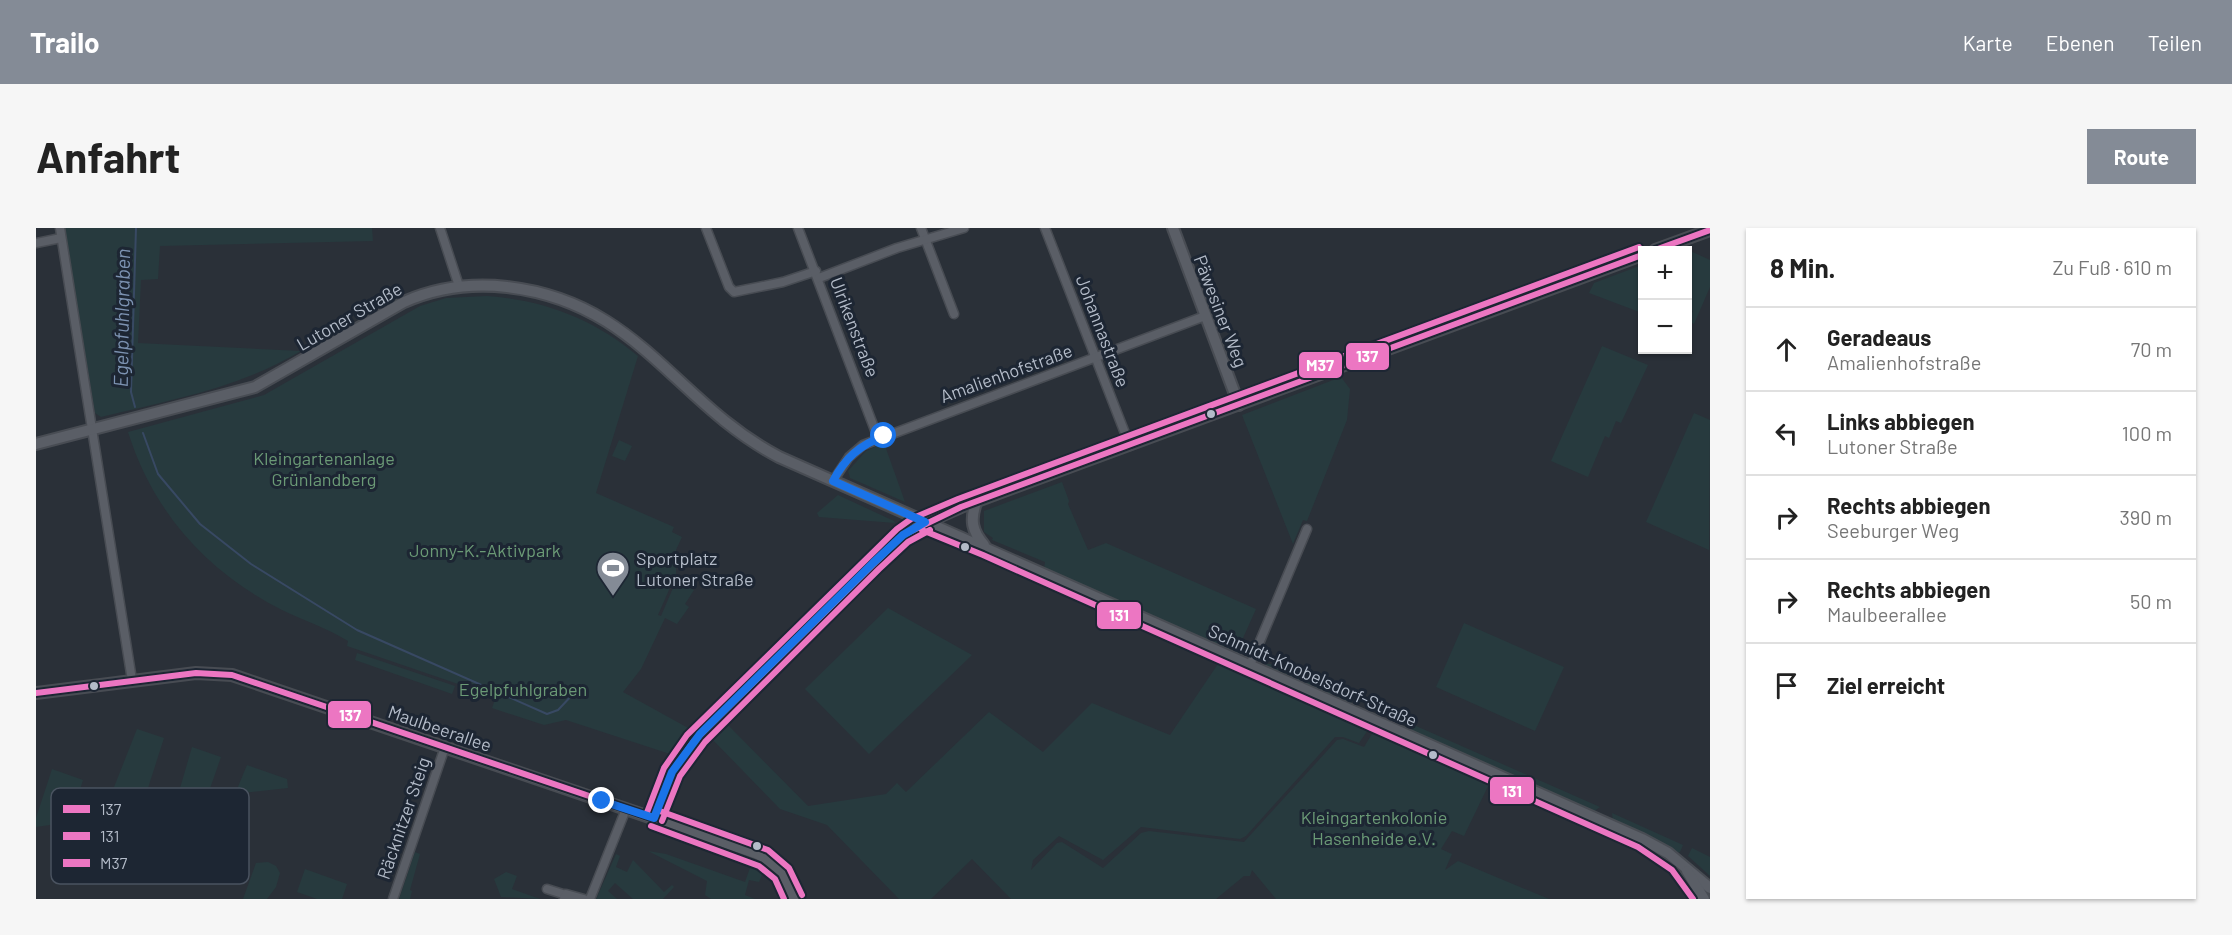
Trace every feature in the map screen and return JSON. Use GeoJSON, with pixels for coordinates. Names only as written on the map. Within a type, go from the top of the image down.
{"type":"FeatureCollection","features":[{"type":"Feature","properties":{"kind":"street"},"geometry":{"type":"LineString","coordinates":[[60,228],[132,680]]}},
{"type":"Feature","properties":{"kind":"street"},"geometry":{"type":"LineString","coordinates":[[440,228],[459,286]]}},
{"type":"Feature","properties":{"kind":"street"},"geometry":{"type":"LineString","coordinates":[[706,228],[728,285],[734,292],[817,275],[964,228]]}},
{"type":"Feature","properties":{"kind":"street","name":"Ulrikenstraße"},"geometry":{"type":"LineString","coordinates":[[798,228],[878,438]]}},
{"type":"Feature","properties":{"kind":"street"},"geometry":{"type":"LineString","coordinates":[[921,228],[954,314]]}},
{"type":"Feature","properties":{"kind":"street","name":"Johannastraße"},"geometry":{"type":"LineString","coordinates":[[1045,228],[1130,446]]}},
{"type":"Feature","properties":{"kind":"street","name":"Päwesiner Weg"},"geometry":{"type":"LineString","coordinates":[[1173,228],[1239,405]]}},
{"type":"Feature","properties":{"kind":"street"},"geometry":{"type":"LineString","coordinates":[[1665,246],[1710,230]]}},
{"type":"Feature","properties":{"kind":"street"},"geometry":{"type":"LineString","coordinates":[[36,243],[61,238]]}},
{"type":"Feature","properties":{"kind":"street"},"geometry":{"type":"LineString","coordinates":[[654,818],[672,772],[700,734],[873,563],[903,535],[925,522],[1638,256]]}},
{"type":"Feature","properties":{"kind":"street","name":"Lutoner Straße"},"geometry":{"type":"LineString","coordinates":[[36,444],[255,387],[404,302],[427,292],[459,286],[523,289],[552,296],[590,311],[629,334],[738,433],[779,457],[925,522]]}},
{"type":"Feature","properties":{"kind":"street","name":"Amalienhofstraße"},"geometry":{"type":"LineString","coordinates":[[833,481],[849,456],[863,445],[878,438],[1205,316]]}},
{"type":"Feature","properties":{"kind":"street"},"geometry":{"type":"LineString","coordinates":[[976,503],[972,520],[974,529],[987,547]]}},
{"type":"Feature","properties":{"kind":"street","name":"Schmidt-Knobelsdorf-Straße"},"geometry":{"type":"LineString","coordinates":[[925,522],[987,547],[1642,838],[1668,853],[1710,888]]}},
{"type":"Feature","properties":{"kind":"street"},"geometry":{"type":"LineString","coordinates":[[1250,665],[1307,529]]}},
{"type":"Feature","properties":{"kind":"street","name":"Maulbeerallee"},"geometry":{"type":"LineString","coordinates":[[36,693],[196,673],[232,675],[654,818],[764,858],[782,873],[794,899]]}},
{"type":"Feature","properties":{"kind":"street","name":"Räcknitzer Steig"},"geometry":{"type":"LineString","coordinates":[[393,899],[445,747]]}},
{"type":"Feature","properties":{"kind":"street"},"geometry":{"type":"LineString","coordinates":[[590,899],[626,809]]}},
{"type":"Feature","properties":{"kind":"street","name":"Schmidt-Knobelsdorf-Straße"},"geometry":{"type":"LineString","coordinates":[[1683,866],[1704,899]]}},
{"type":"Feature","properties":{"kind":"street"},"geometry":{"type":"LineString","coordinates":[[547,889],[565,897],[584,899]]}},
{"type":"Feature","properties":{"kind":"green space"},"geometry":{"type":"Polygon","coordinates":[[[64,228],[372,228],[373,241],[160,246],[158,279],[141,280],[138,343],[301,351],[253,375],[229,384],[101,417],[95,413],[64,228]]]}},
{"type":"Feature","properties":{"kind":"green space"},"geometry":{"type":"Polygon","coordinates":[[[1692,252],[1710,260],[1710,287],[1694,324],[1692,323],[1692,252]]]}},
{"type":"Feature","properties":{"kind":"green space"},"geometry":{"type":"Polygon","coordinates":[[[1638,266],[1638,311],[1589,293],[1594,283],[1638,266]]]}},
{"type":"Feature","properties":{"kind":"green space"},"geometry":{"type":"Polygon","coordinates":[[[487,296],[528,302],[567,314],[604,332],[638,356],[596,493],[674,527],[672,532],[682,537],[676,550],[676,574],[658,615],[661,616],[676,581],[694,590],[685,604],[689,607],[677,624],[665,618],[641,669],[623,692],[690,729],[670,754],[566,720],[544,725],[492,708],[496,697],[347,646],[348,641],[340,636],[255,595],[207,558],[186,537],[168,513],[139,461],[128,432],[264,395],[420,306],[446,298],[487,296]]]}},
{"type":"Feature","properties":{"kind":"green space"},"geometry":{"type":"Polygon","coordinates":[[[1602,346],[1648,365],[1621,423],[1616,421],[1609,438],[1605,436],[1588,477],[1551,461],[1602,346]]]}},
{"type":"Feature","properties":{"kind":"green space"},"geometry":{"type":"Polygon","coordinates":[[[1341,377],[1350,389],[1347,420],[1307,521],[1303,520],[1293,544],[1242,415],[1341,377]]]}},
{"type":"Feature","properties":{"kind":"green space"},"geometry":{"type":"Polygon","coordinates":[[[1694,413],[1710,420],[1709,550],[1646,522],[1694,413]]]}},
{"type":"Feature","properties":{"kind":"green space"},"geometry":{"type":"Polygon","coordinates":[[[619,440],[632,446],[625,461],[612,456],[619,440]]]}},
{"type":"Feature","properties":{"kind":"green space"},"geometry":{"type":"Polygon","coordinates":[[[884,443],[905,502],[850,478],[848,471],[866,451],[884,443]]]}},
{"type":"Feature","properties":{"kind":"green space"},"geometry":{"type":"Polygon","coordinates":[[[1062,482],[1068,504],[1088,550],[1106,543],[1256,609],[1239,647],[1243,649],[1240,656],[1044,569],[1045,562],[992,540],[993,538],[984,532],[984,511],[1062,482]]]}},
{"type":"Feature","properties":{"kind":"green space"},"geometry":{"type":"Polygon","coordinates":[[[838,495],[895,523],[819,517],[817,513],[838,495]]]}},
{"type":"Feature","properties":{"kind":"green space"},"geometry":{"type":"Polygon","coordinates":[[[888,608],[972,655],[869,754],[805,689],[888,608]]]}},
{"type":"Feature","properties":{"kind":"green space"},"geometry":{"type":"Polygon","coordinates":[[[1464,623],[1564,667],[1535,731],[1436,687],[1464,623]]]}},
{"type":"Feature","properties":{"kind":"green space"},"geometry":{"type":"Polygon","coordinates":[[[357,653],[455,686],[452,694],[355,660],[357,653]]]}},
{"type":"Feature","properties":{"kind":"green space","name":"Kleingartenkolonie Hasenheide e.V."},"geometry":{"type":"Polygon","coordinates":[[[1220,661],[1370,727],[1359,743],[1343,737],[1335,737],[1246,836],[1240,839],[1141,827],[1103,860],[1059,836],[1033,860],[1031,870],[1057,843],[1062,842],[1103,868],[1141,833],[1149,831],[1244,842],[1337,740],[1343,739],[1364,747],[1375,729],[1491,780],[1464,836],[1452,831],[1441,849],[1452,854],[1445,870],[1458,861],[1549,899],[1276,899],[1252,870],[1250,876],[1244,876],[1216,899],[1011,899],[972,859],[931,899],[899,899],[827,825],[780,809],[711,738],[726,723],[808,806],[886,794],[897,783],[906,792],[989,712],[1043,752],[1092,703],[1170,735],[1220,661]]]}},
{"type":"Feature","properties":{"kind":"green space"},"geometry":{"type":"Polygon","coordinates":[[[1264,664],[1276,664],[1354,699],[1350,704],[1263,666],[1264,664]]]}},
{"type":"Feature","properties":{"kind":"green space"},"geometry":{"type":"Polygon","coordinates":[[[1407,722],[1600,807],[1593,812],[1404,728],[1407,722]]]}},
{"type":"Feature","properties":{"kind":"green space"},"geometry":{"type":"Polygon","coordinates":[[[137,729],[164,738],[148,788],[114,788],[137,729]]]}},
{"type":"Feature","properties":{"kind":"green space"},"geometry":{"type":"Polygon","coordinates":[[[192,747],[221,757],[210,788],[180,788],[192,747]]]}},
{"type":"Feature","properties":{"kind":"green space"},"geometry":{"type":"Polygon","coordinates":[[[247,765],[287,779],[288,788],[249,792],[249,788],[237,788],[247,765]]]}},
{"type":"Feature","properties":{"kind":"green space"},"geometry":{"type":"Polygon","coordinates":[[[52,769],[83,780],[81,788],[51,788],[51,825],[36,827],[36,818],[52,769]]]}},
{"type":"Feature","properties":{"kind":"green space"},"geometry":{"type":"Polygon","coordinates":[[[1612,813],[1683,845],[1680,852],[1676,853],[1653,839],[1613,821],[1612,813]]]}},
{"type":"Feature","properties":{"kind":"green space"},"geometry":{"type":"Polygon","coordinates":[[[1692,848],[1710,857],[1710,876],[1688,856],[1692,848]]]}},
{"type":"Feature","properties":{"kind":"green space"},"geometry":{"type":"Polygon","coordinates":[[[648,851],[666,854],[745,882],[751,865],[764,870],[759,882],[749,880],[745,895],[755,899],[711,899],[705,895],[707,881],[648,851]]]}},
{"type":"Feature","properties":{"kind":"green space"},"geometry":{"type":"Polygon","coordinates":[[[415,852],[420,854],[410,890],[412,891],[410,899],[399,899],[415,852]]]}},
{"type":"Feature","properties":{"kind":"green space"},"geometry":{"type":"Polygon","coordinates":[[[616,854],[620,856],[616,867],[627,872],[633,860],[664,892],[672,885],[674,887],[663,899],[633,899],[615,883],[608,891],[617,899],[596,899],[616,854]]]}},
{"type":"Feature","properties":{"kind":"green space"},"geometry":{"type":"Polygon","coordinates":[[[268,862],[276,866],[280,873],[276,887],[267,899],[243,899],[249,884],[256,863],[268,862]]]}},
{"type":"Feature","properties":{"kind":"green space"},"geometry":{"type":"Polygon","coordinates":[[[305,869],[347,884],[342,899],[317,899],[297,892],[305,869]]]}},
{"type":"Feature","properties":{"kind":"green space"},"geometry":{"type":"Polygon","coordinates":[[[506,872],[517,876],[512,889],[540,899],[501,897],[494,879],[506,872]]]}},
{"type":"Feature","properties":{"kind":"waterway","name":"Egelpfuhlgraben"},"geometry":{"type":"LineString","coordinates":[[135,407],[131,392],[136,228]]}},
{"type":"Feature","properties":{"kind":"waterway","name":"Egelpfuhlgraben"},"geometry":{"type":"LineString","coordinates":[[143,433],[158,474],[200,524],[251,564],[357,630],[547,714],[558,710],[575,692]]}},
{"type":"Feature","properties":{"kind":"transit line","name":"137"},"geometry":{"type":"LineString","coordinates":[[1666,246],[1710,230]]}},
{"type":"Feature","properties":{"kind":"transit line","name":"M37"},"geometry":{"type":"LineString","coordinates":[[646,815],[664,768],[687,735],[897,529],[911,519],[958,499],[1638,247]]}},
{"type":"Feature","properties":{"kind":"transit line","name":"137"},"geometry":{"type":"LineString","coordinates":[[654,818],[672,772],[694,741],[903,535],[961,507],[1638,256]]}},
{"type":"Feature","properties":{"kind":"transit line","name":"131"},"geometry":{"type":"LineString","coordinates":[[922,530],[983,555],[1638,847],[1672,870],[1693,899]]}},
{"type":"Feature","properties":{"kind":"transit line","name":"131"},"geometry":{"type":"LineString","coordinates":[[662,821],[680,776],[705,742],[879,569],[908,542],[930,530]]}},
{"type":"Feature","properties":{"kind":"transit line","name":"137"},"geometry":{"type":"LineString","coordinates":[[36,693],[196,673],[232,675],[654,818]]}},
{"type":"Feature","properties":{"kind":"transit line","name":"M37"},"geometry":{"type":"LineString","coordinates":[[657,810],[768,850],[789,868],[802,895]]}},
{"type":"Feature","properties":{"kind":"transit line","name":"131"},"geometry":{"type":"LineString","coordinates":[[651,826],[759,866],[775,879],[784,899]]}},
{"type":"Feature","properties":{"kind":"place","name":"Sportplatz Lutoner Straße"},"geometry":{"type":"Point","coordinates":[613,597]}},
{"type":"Feature","properties":{"kind":"route"},"geometry":{"type":"LineString","coordinates":[[602,801],[654,818],[672,772],[681,756],[700,734],[873,563],[903,535],[925,522],[833,481],[849,456],[863,445],[884,436]]}},
{"type":"Feature","properties":{"kind":"park label","name":"Kleingartenanlage Grünlandberg"},"geometry":{"type":"Point","coordinates":[324,468]}},
{"type":"Feature","properties":{"kind":"park label","name":"Jonny-K.-Aktivpark"},"geometry":{"type":"Point","coordinates":[485,550]}}]}
